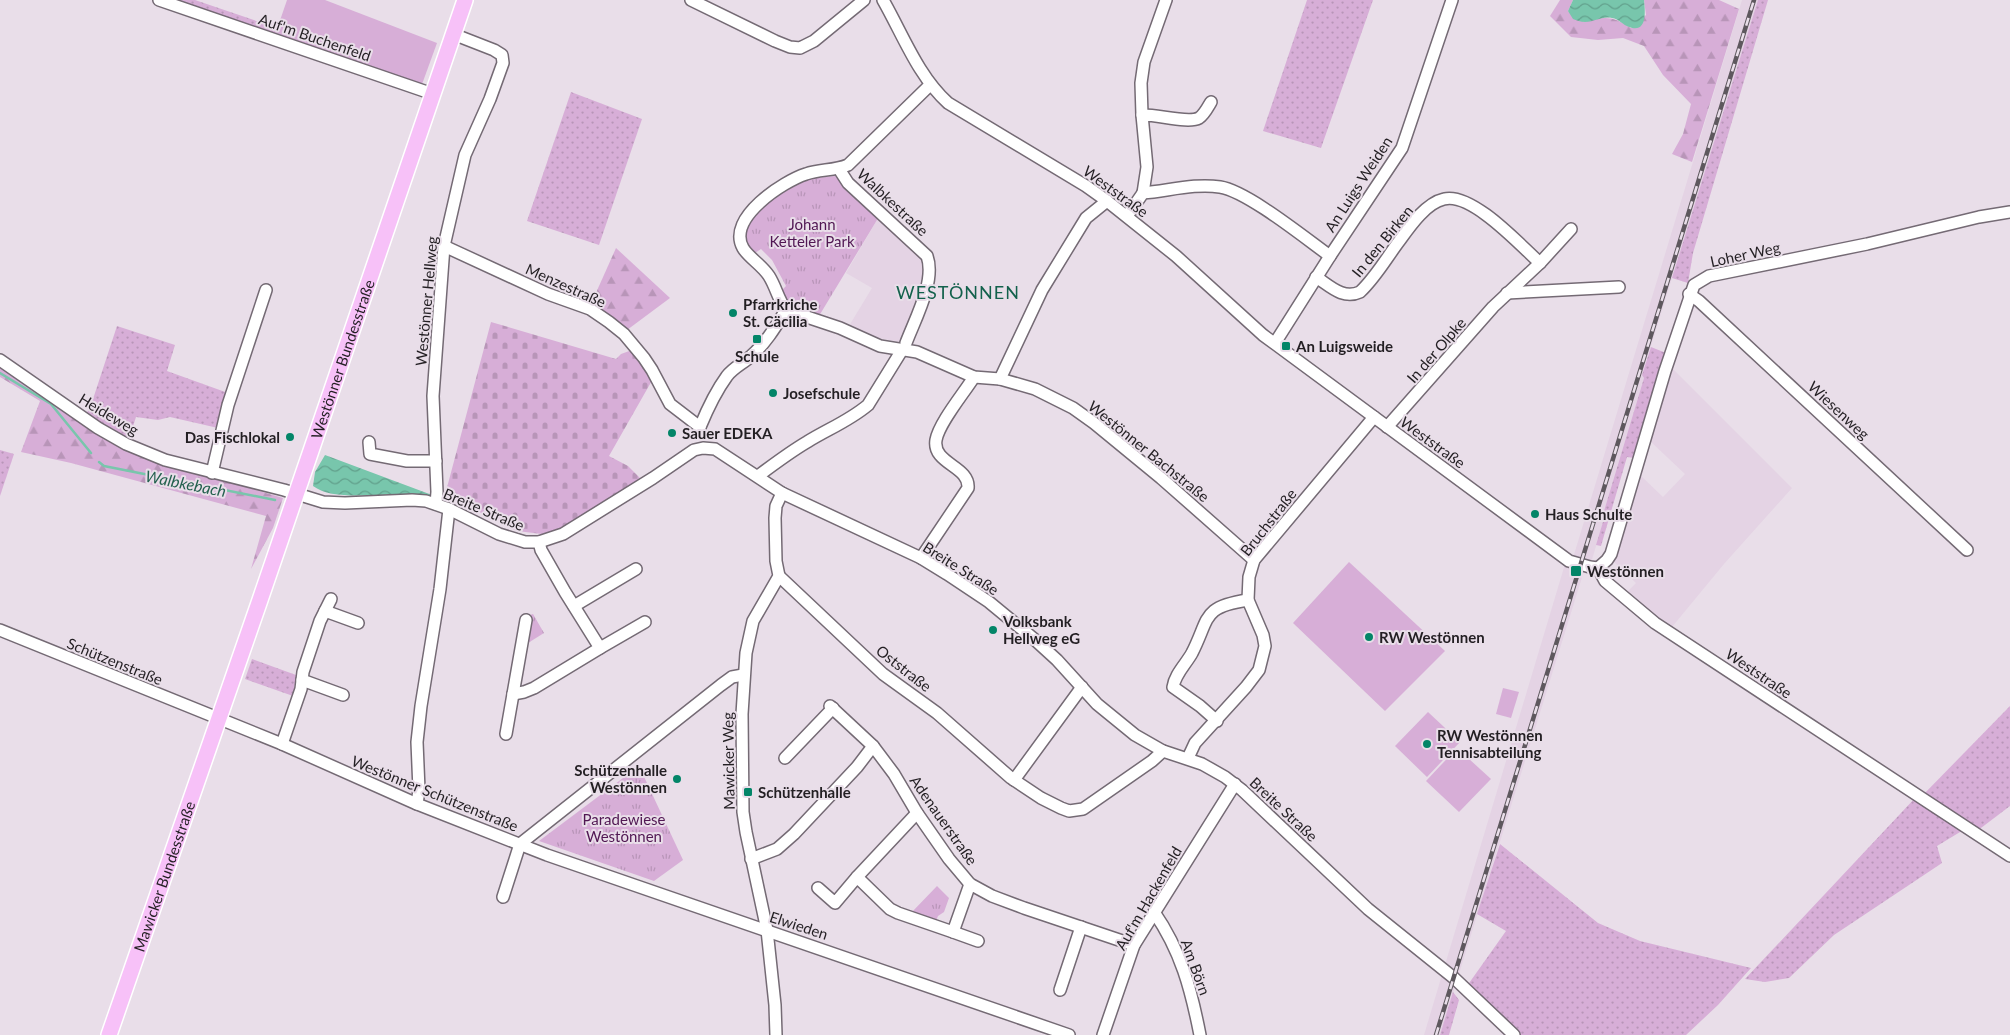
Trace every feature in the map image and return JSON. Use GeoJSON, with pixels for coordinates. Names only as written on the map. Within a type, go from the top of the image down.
{"type":"FeatureCollection","features":[{"type":"Feature","properties":{"kind":"main road","name":"Westönner Bundesstraße"},"geometry":{"type":"LineString","coordinates":[[218,718],[465,0]]}},
{"type":"Feature","properties":{"kind":"main road","name":"Mawicker Bundesstraße"},"geometry":{"type":"LineString","coordinates":[[108,1035],[218,718]]}},
{"type":"Feature","properties":{"kind":"street","name":"Auf'm Buchenfeld"},"geometry":{"type":"LineString","coordinates":[[158,0],[433,94]]}},
{"type":"Feature","properties":{"kind":"street"},"geometry":{"type":"LineString","coordinates":[[691,0],[775,41],[790,47],[800,48],[814,41],[864,0]]}},
{"type":"Feature","properties":{"kind":"street","name":"Weststraße"},"geometry":{"type":"LineString","coordinates":[[883,0],[930,85],[948,103],[1086,186],[1107,201],[1176,256],[1244,319],[1274,343],[1569,561],[1598,568],[1605,581],[1656,623],[2010,856]]}},
{"type":"Feature","properties":{"kind":"street"},"geometry":{"type":"LineString","coordinates":[[1127,216],[1143,193],[1147,167],[1141,83],[1144,62],[1166,0]]}},
{"type":"Feature","properties":{"kind":"street","name":"An Luigs Weiden"},"geometry":{"type":"LineString","coordinates":[[1274,343],[1402,148],[1452,0]]}},
{"type":"Feature","properties":{"kind":"street","name":"Westönner Hellweg"},"geometry":{"type":"LineString","coordinates":[[436,504],[433,396],[444,246],[465,155],[490,99],[503,63],[502,55],[494,50],[453,34]]}},
{"type":"Feature","properties":{"kind":"street"},"geometry":{"type":"LineString","coordinates":[[703,448],[700,427],[707,410],[726,377],[734,368],[750,358],[764,343],[786,310],[772,280],[765,270],[743,250],[741,233],[744,223],[757,204],[766,195],[786,183],[806,174],[839,169],[848,165],[930,85]]}},
{"type":"Feature","properties":{"kind":"street"},"geometry":{"type":"LineString","coordinates":[[1142,115],[1152,114],[1195,120],[1202,116],[1211,102]]}},
{"type":"Feature","properties":{"kind":"street","name":"Walbkestraße"},"geometry":{"type":"LineString","coordinates":[[758,476],[808,441],[840,425],[860,412],[868,404],[904,346],[929,283],[930,270],[927,256],[848,183],[839,169]]}},
{"type":"Feature","properties":{"kind":"street"},"geometry":{"type":"LineString","coordinates":[[1143,193],[1194,187],[1219,187],[1227,189],[1258,205],[1330,256]]}},
{"type":"Feature","properties":{"kind":"street","name":"In den Birken"},"geometry":{"type":"LineString","coordinates":[[1316,277],[1342,294],[1360,292],[1420,216],[1434,203],[1442,199],[1451,198],[1477,208],[1540,263]]}},
{"type":"Feature","properties":{"kind":"street"},"geometry":{"type":"LineString","coordinates":[[1000,379],[1042,290],[1086,218],[1107,201]]}},
{"type":"Feature","properties":{"kind":"street","name":"Loher Weg"},"geometry":{"type":"LineString","coordinates":[[1689,294],[1694,285],[1709,276],[1867,244],[1979,217],[2010,212]]}},
{"type":"Feature","properties":{"kind":"street","name":"In der Olpke"},"geometry":{"type":"LineString","coordinates":[[1387,427],[1507,293],[1540,263],[1571,229]]}},
{"type":"Feature","properties":{"kind":"street","name":"Menzestraße"},"geometry":{"type":"LineString","coordinates":[[444,246],[548,294],[590,309],[610,322],[624,334],[644,358],[670,404],[700,427]]}},
{"type":"Feature","properties":{"kind":"street"},"geometry":{"type":"LineString","coordinates":[[1507,293],[1619,287]]}},
{"type":"Feature","properties":{"kind":"street"},"geometry":{"type":"LineString","coordinates":[[212,473],[228,405],[266,290]]}},
{"type":"Feature","properties":{"kind":"street"},"geometry":{"type":"LineString","coordinates":[[1598,568],[1611,554],[1689,294]]}},
{"type":"Feature","properties":{"kind":"street","name":"Wiesenweg"},"geometry":{"type":"LineString","coordinates":[[1689,294],[1699,300],[1967,550]]}},
{"type":"Feature","properties":{"kind":"street","name":"Westönner Bachstraße"},"geometry":{"type":"LineString","coordinates":[[786,310],[840,328],[880,346],[904,346],[974,377],[1000,379],[1034,389],[1073,408],[1161,478],[1254,560]]}},
{"type":"Feature","properties":{"kind":"street","name":"Heideweg"},"geometry":{"type":"LineString","coordinates":[[0,360],[98,428],[126,444],[165,460],[296,494]]}},
{"type":"Feature","properties":{"kind":"street"},"geometry":{"type":"LineString","coordinates":[[921,558],[968,488],[967,478],[939,454],[936,448],[936,440],[942,425],[974,377]]}},
{"type":"Feature","properties":{"kind":"street","name":"Bruchstraße"},"geometry":{"type":"LineString","coordinates":[[1188,758],[1195,743],[1217,721],[1259,670],[1265,646],[1248,600],[1249,577],[1254,560],[1374,418]]}},
{"type":"Feature","properties":{"kind":"street"},"geometry":{"type":"LineString","coordinates":[[369,442],[370,454],[407,461],[436,461]]}},
{"type":"Feature","properties":{"kind":"street","name":"Breite Straße"},"geometry":{"type":"LineString","coordinates":[[296,494],[322,502],[345,503],[412,500],[436,504],[513,539],[539,542],[563,534],[653,478],[689,453],[703,448],[715,449],[782,493],[921,558],[996,608],[1057,660],[1097,704],[1122,726],[1163,751],[1202,764],[1235,784],[1368,909],[1454,978],[1514,1035]]}},
{"type":"Feature","properties":{"kind":"street"},"geometry":{"type":"LineString","coordinates":[[779,576],[776,562],[775,518],[776,506],[782,493]]}},
{"type":"Feature","properties":{"kind":"street"},"geometry":{"type":"LineString","coordinates":[[417,804],[419,790],[417,742],[440,589],[449,510]]}},
{"type":"Feature","properties":{"kind":"street"},"geometry":{"type":"LineString","coordinates":[[539,542],[541,550],[600,648]]}},
{"type":"Feature","properties":{"kind":"street"},"geometry":{"type":"LineString","coordinates":[[574,606],[636,569]]}},
{"type":"Feature","properties":{"kind":"street","name":"Mawicker Weg"},"geometry":{"type":"LineString","coordinates":[[776,1035],[775,1005],[767,930],[746,832],[742,782],[743,675],[746,653],[754,622],[779,576]]}},
{"type":"Feature","properties":{"kind":"street","name":"Oststraße"},"geometry":{"type":"LineString","coordinates":[[779,576],[883,674],[937,713],[1014,780],[1054,805],[1069,811],[1083,809],[1163,751]]}},
{"type":"Feature","properties":{"kind":"street"},"geometry":{"type":"LineString","coordinates":[[282,744],[301,689],[320,621],[331,600]]}},
{"type":"Feature","properties":{"kind":"street"},"geometry":{"type":"LineString","coordinates":[[1217,721],[1173,687],[1174,681],[1192,653],[1209,616],[1224,606],[1248,600]]}},
{"type":"Feature","properties":{"kind":"street"},"geometry":{"type":"LineString","coordinates":[[325,611],[358,623]]}},
{"type":"Feature","properties":{"kind":"street"},"geometry":{"type":"LineString","coordinates":[[506,734],[526,620]]}},
{"type":"Feature","properties":{"kind":"street"},"geometry":{"type":"LineString","coordinates":[[513,694],[534,688],[645,622]]}},
{"type":"Feature","properties":{"kind":"street","name":"Schützenstraße"},"geometry":{"type":"LineString","coordinates":[[0,630],[218,718]]}},
{"type":"Feature","properties":{"kind":"street","name":"Westönner Schützenstraße"},"geometry":{"type":"LineString","coordinates":[[218,718],[282,744],[417,804],[520,844],[732,677],[743,675]]}},
{"type":"Feature","properties":{"kind":"street"},"geometry":{"type":"LineString","coordinates":[[302,680],[343,695]]}},
{"type":"Feature","properties":{"kind":"street"},"geometry":{"type":"LineString","coordinates":[[1014,780],[1082,687]]}},
{"type":"Feature","properties":{"kind":"street","name":"Adenauerstraße"},"geometry":{"type":"LineString","coordinates":[[785,758],[832,707],[873,746],[894,774],[917,813],[949,859],[970,884],[992,896],[1024,908],[1134,945]]}},
{"type":"Feature","properties":{"kind":"street"},"geometry":{"type":"LineString","coordinates":[[751,859],[777,849],[794,834],[857,767],[873,746]]}},
{"type":"Feature","properties":{"kind":"street","name":"Auf'm Hackenfeld"},"geometry":{"type":"LineString","coordinates":[[1103,1035],[1134,945],[1235,784]]}},
{"type":"Feature","properties":{"kind":"street"},"geometry":{"type":"LineString","coordinates":[[818,888],[835,903],[917,813]]}},
{"type":"Feature","properties":{"kind":"street"},"geometry":{"type":"LineString","coordinates":[[503,897],[520,844]]}},
{"type":"Feature","properties":{"kind":"street","name":"Elwieden"},"geometry":{"type":"LineString","coordinates":[[520,844],[677,901],[767,930],[1069,1035]]}},
{"type":"Feature","properties":{"kind":"street"},"geometry":{"type":"LineString","coordinates":[[857,877],[898,914],[978,941]]}},
{"type":"Feature","properties":{"kind":"street"},"geometry":{"type":"LineString","coordinates":[[953,932],[970,884]]}},
{"type":"Feature","properties":{"kind":"street","name":"Am Börn"},"geometry":{"type":"LineString","coordinates":[[1154,912],[1179,955],[1191,991],[1200,1035]]}},
{"type":"Feature","properties":{"kind":"street"},"geometry":{"type":"LineString","coordinates":[[1060,990],[1081,927]]}},
{"type":"Feature","properties":{"kind":"shaded area"},"geometry":{"type":"Polygon","coordinates":[[[1742,0],[1758,0],[1642,375],[1644,378],[1604,511],[1606,512],[1591,563],[1584,571],[1440,1035],[1424,1035],[1565,564],[1573,558],[1742,0]]]}},
{"type":"Feature","properties":{"kind":"shaded area"},"geometry":{"type":"Polygon","coordinates":[[[880,215],[925,258],[927,279],[904,343],[879,338],[849,326],[872,288],[846,273],[880,215]]]}},
{"type":"Feature","properties":{"kind":"shaded area"},"geometry":{"type":"Polygon","coordinates":[[[1672,368],[1792,488],[1724,564],[1672,627],[1625,594],[1636,583],[1613,561],[1640,475],[1663,497],[1685,474],[1650,441],[1672,368]]]}},
{"type":"Feature","properties":{"kind":"green space"},"geometry":{"type":"Polygon","coordinates":[[[163,0],[195,0],[277,28],[274,38],[163,0]]]}},
{"type":"Feature","properties":{"kind":"green space"},"geometry":{"type":"Polygon","coordinates":[[[287,0],[325,0],[437,43],[421,87],[274,38],[287,0]]]}},
{"type":"Feature","properties":{"kind":"green space"},"geometry":{"type":"Polygon","coordinates":[[[1307,0],[1373,0],[1321,148],[1263,131],[1307,0]]]}},
{"type":"Feature","properties":{"kind":"green space"},"geometry":{"type":"Polygon","coordinates":[[[1560,0],[1573,0],[1568,11],[1584,22],[1609,18],[1631,28],[1646,15],[1644,0],[1719,0],[1739,9],[1692,162],[1672,154],[1683,134],[1691,104],[1663,75],[1644,46],[1623,38],[1598,40],[1571,37],[1550,16],[1560,0]]]}},
{"type":"Feature","properties":{"kind":"green space"},"geometry":{"type":"Polygon","coordinates":[[[1758,0],[1768,0],[1693,253],[1688,283],[1672,278],[1758,0]]]}},
{"type":"Feature","properties":{"kind":"green space"},"geometry":{"type":"Polygon","coordinates":[[[571,92],[642,119],[599,245],[527,221],[571,92]]]}},
{"type":"Feature","properties":{"kind":"green space","name":"Johann Ketteler Park"},"geometry":{"type":"Polygon","coordinates":[[[835,176],[880,215],[819,316],[788,307],[780,292],[786,286],[772,260],[761,249],[752,255],[744,240],[750,219],[760,206],[807,179],[835,176]]]}},
{"type":"Feature","properties":{"kind":"green space"},"geometry":{"type":"Polygon","coordinates":[[[616,248],[670,298],[627,330],[591,304],[616,248]]]}},
{"type":"Feature","properties":{"kind":"green space"},"geometry":{"type":"Polygon","coordinates":[[[491,322],[616,359],[621,354],[632,350],[654,377],[609,456],[628,466],[642,480],[565,529],[542,534],[517,531],[445,495],[491,322]]]}},
{"type":"Feature","properties":{"kind":"green space"},"geometry":{"type":"Polygon","coordinates":[[[117,326],[175,345],[167,371],[228,393],[218,428],[170,417],[158,420],[136,417],[129,439],[104,427],[86,415],[117,326]]]}},
{"type":"Feature","properties":{"kind":"green space"},"geometry":{"type":"Polygon","coordinates":[[[1651,347],[1666,353],[1634,458],[1627,457],[1601,546],[1596,545],[1606,512],[1604,511],[1644,378],[1642,375],[1651,347]]]}},
{"type":"Feature","properties":{"kind":"green space"},"geometry":{"type":"Polygon","coordinates":[[[0,365],[96,432],[219,479],[283,498],[273,528],[251,569],[266,516],[71,463],[21,452],[40,401],[0,377],[0,365]]]}},
{"type":"Feature","properties":{"kind":"green space"},"geometry":{"type":"Polygon","coordinates":[[[0,450],[14,454],[0,496],[0,450]]]}},
{"type":"Feature","properties":{"kind":"green space","name":"RW Westönnen"},"geometry":{"type":"Polygon","coordinates":[[[1349,562],[1445,651],[1385,711],[1293,623],[1349,562]]]}},
{"type":"Feature","properties":{"kind":"green space"},"geometry":{"type":"Polygon","coordinates":[[[533,614],[544,633],[528,643],[526,640],[530,615],[533,614]]]}},
{"type":"Feature","properties":{"kind":"green space"},"geometry":{"type":"Polygon","coordinates":[[[252,659],[296,675],[293,696],[245,679],[252,659]]]}},
{"type":"Feature","properties":{"kind":"green space"},"geometry":{"type":"Polygon","coordinates":[[[1503,688],[1519,692],[1511,718],[1496,714],[1503,688]]]}},
{"type":"Feature","properties":{"kind":"green space"},"geometry":{"type":"Polygon","coordinates":[[[2010,706],[2010,806],[1977,831],[1922,796],[2010,706]]]}},
{"type":"Feature","properties":{"kind":"green space","name":"RW Westönnen Tennisabteilung"},"geometry":{"type":"Polygon","coordinates":[[[1428,712],[1460,742],[1427,777],[1395,746],[1428,712]]]}},
{"type":"Feature","properties":{"kind":"green space"},"geometry":{"type":"Polygon","coordinates":[[[1457,748],[1491,779],[1459,812],[1426,781],[1457,748]]]}},
{"type":"Feature","properties":{"kind":"green space","name":"Paradewiese Westönnen"},"geometry":{"type":"Polygon","coordinates":[[[639,766],[683,860],[654,881],[539,841],[639,766]]]}},
{"type":"Feature","properties":{"kind":"green space"},"geometry":{"type":"Polygon","coordinates":[[[1916,797],[1965,829],[1937,846],[1942,863],[1834,935],[1789,978],[1765,982],[1745,979],[1916,797]]]}},
{"type":"Feature","properties":{"kind":"green space"},"geometry":{"type":"Polygon","coordinates":[[[1500,844],[1598,923],[1640,941],[1751,968],[1718,1005],[1686,1035],[1519,1035],[1467,986],[1506,931],[1477,914],[1500,844]]]}},
{"type":"Feature","properties":{"kind":"green space"},"geometry":{"type":"Polygon","coordinates":[[[937,886],[949,898],[944,912],[938,916],[936,921],[911,913],[937,886]]]}},
{"type":"Feature","properties":{"kind":"green space"},"geometry":{"type":"Polygon","coordinates":[[[1453,992],[1459,1000],[1449,1035],[1440,1035],[1453,992]]]}},
{"type":"Feature","properties":{"kind":"water"},"geometry":{"type":"Polygon","coordinates":[[[1573,0],[1644,0],[1644,20],[1640,27],[1635,28],[1612,18],[1588,22],[1579,21],[1573,19],[1568,11],[1573,0]]]}},
{"type":"Feature","properties":{"kind":"water"},"geometry":{"type":"Polygon","coordinates":[[[325,455],[432,495],[431,497],[402,494],[353,495],[324,492],[313,486],[315,472],[325,455]]]}},
{"type":"Feature","properties":{"kind":"waterway","name":"Walbkebach"},"geometry":{"type":"LineString","coordinates":[[0,373],[51,404],[91,453]]}},
{"type":"Feature","properties":{"kind":"waterway","name":"Walbkebach"},"geometry":{"type":"LineString","coordinates":[[99,462],[104,466],[275,500]]}},
{"type":"Feature","properties":{"kind":"railway"},"geometry":{"type":"LineString","coordinates":[[1436,1035],[1754,0]]}},
{"type":"Feature","properties":{"kind":"place","name":"Pfarrkriche St. Cäcilia"},"geometry":{"type":"Point","coordinates":[733,313]}},
{"type":"Feature","properties":{"kind":"place","name":"Schule"},"geometry":{"type":"Point","coordinates":[757,339]}},
{"type":"Feature","properties":{"kind":"place","name":"An Luigsweide"},"geometry":{"type":"Point","coordinates":[1286,346]}},
{"type":"Feature","properties":{"kind":"place","name":"Josefschule"},"geometry":{"type":"Point","coordinates":[773,393]}},
{"type":"Feature","properties":{"kind":"place","name":"Sauer EDEKA"},"geometry":{"type":"Point","coordinates":[672,433]}},
{"type":"Feature","properties":{"kind":"place","name":"Das Fischlokal"},"geometry":{"type":"Point","coordinates":[290,437]}},
{"type":"Feature","properties":{"kind":"place","name":"Haus Schulte"},"geometry":{"type":"Point","coordinates":[1535,514]}},
{"type":"Feature","properties":{"kind":"place","name":"Westönnen"},"geometry":{"type":"Point","coordinates":[1576,571]}},
{"type":"Feature","properties":{"kind":"place","name":"Volksbank Hellweg eG"},"geometry":{"type":"Point","coordinates":[993,630]}},
{"type":"Feature","properties":{"kind":"place","name":"RW Westönnen"},"geometry":{"type":"Point","coordinates":[1369,637]}},
{"type":"Feature","properties":{"kind":"place","name":"RW Westönnen Tennisabteilung"},"geometry":{"type":"Point","coordinates":[1427,744]}},
{"type":"Feature","properties":{"kind":"place","name":"Schützenhalle Westönnen"},"geometry":{"type":"Point","coordinates":[677,779]}},
{"type":"Feature","properties":{"kind":"place","name":"Schützenhalle"},"geometry":{"type":"Point","coordinates":[748,792]}},
{"type":"Feature","properties":{"kind":"district","name":"WESTÖNNEN"},"geometry":{"type":"Point","coordinates":[958,292]}}]}
